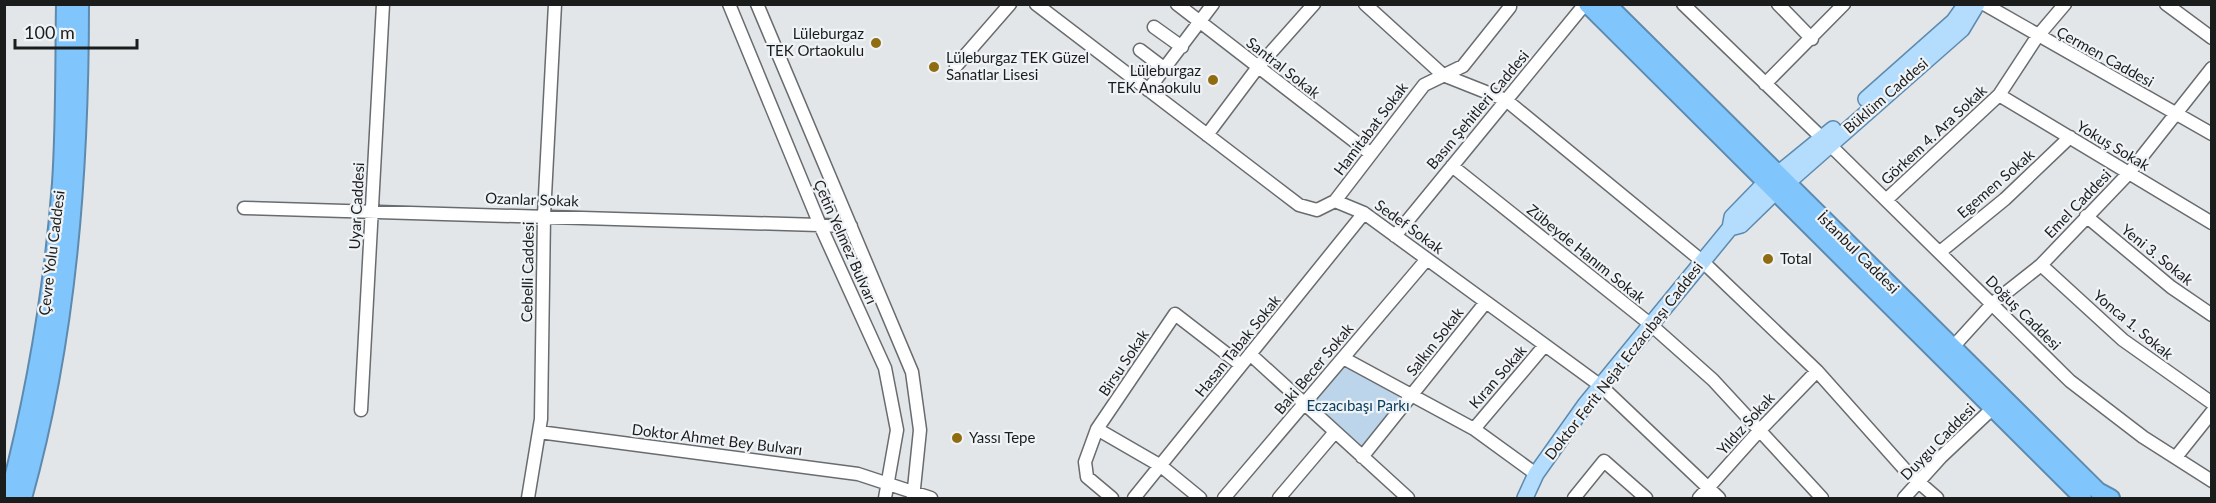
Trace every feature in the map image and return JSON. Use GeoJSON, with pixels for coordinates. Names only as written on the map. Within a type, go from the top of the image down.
{"type":"FeatureCollection","features":[{"type":"Feature","properties":{"kind":"highway","name":"Çevre Yolu Caddesi"},"geometry":{"type":"LineString","coordinates":[[8,498],[29,411],[52,268],[61,183],[65,4]]}},
{"type":"Feature","properties":{"kind":"highway","name":"Çevre Yolu Caddesi"},"geometry":{"type":"LineString","coordinates":[[23,498],[44,410],[68,263],[77,153],[80,4]]}},
{"type":"Feature","properties":{"kind":"highway","name":"İstanbul Caddesi"},"geometry":{"type":"LineString","coordinates":[[1586,4],[1953,347],[2098,491],[2111,498]]}},
{"type":"Feature","properties":{"kind":"highway","name":"İstanbul Caddesi"},"geometry":{"type":"LineString","coordinates":[[1607,4],[1993,408],[2083,498]]}},
{"type":"Feature","properties":{"kind":"main road","name":"Büklüm Caddesi"},"geometry":{"type":"LineString","coordinates":[[1826,142],[1954,21],[1966,4]]}},
{"type":"Feature","properties":{"kind":"main road","name":"Büklüm Caddesi"},"geometry":{"type":"LineString","coordinates":[[1778,182],[1962,29],[1977,4]]}},
{"type":"Feature","properties":{"kind":"main road","name":"Doktor Ferit Nejat Eczacıbaşı Caddesi"},"geometry":{"type":"LineString","coordinates":[[1525,498],[1536,474],[1650,324],[1730,228],[1741,225],[1778,182]]}},
{"type":"Feature","properties":{"kind":"street","name":"Uyar Caddesi"},"geometry":{"type":"LineString","coordinates":[[361,410],[383,4]]}},
{"type":"Feature","properties":{"kind":"street","name":"Cebelli Caddesi"},"geometry":{"type":"LineString","coordinates":[[528,498],[539,432],[544,215],[555,4]]}},
{"type":"Feature","properties":{"kind":"street","name":"Çetin Yelmez Bulvarı"},"geometry":{"type":"LineString","coordinates":[[729,4],[820,225],[885,368],[897,430],[890,483],[885,498]]}},
{"type":"Feature","properties":{"kind":"street","name":"Çetin Yelmez Bulvarı"},"geometry":{"type":"LineString","coordinates":[[757,4],[912,372],[920,430],[914,495]]}},
{"type":"Feature","properties":{"kind":"street"},"geometry":{"type":"LineString","coordinates":[[956,66],[1010,4]]}},
{"type":"Feature","properties":{"kind":"street"},"geometry":{"type":"LineString","coordinates":[[1036,4],[1299,206],[1317,210],[1335,201]]}},
{"type":"Feature","properties":{"kind":"street","name":"Santral Sokak"},"geometry":{"type":"LineString","coordinates":[[1177,4],[1371,154]]}},
{"type":"Feature","properties":{"kind":"street"},"geometry":{"type":"LineString","coordinates":[[1148,90],[1213,4]]}},
{"type":"Feature","properties":{"kind":"street"},"geometry":{"type":"LineString","coordinates":[[1207,135],[1258,67],[1314,4]]}},
{"type":"Feature","properties":{"kind":"street"},"geometry":{"type":"LineString","coordinates":[[1365,4],[1443,75],[1506,100],[1702,261],[1817,371],[1920,483],[1937,498]]}},
{"type":"Feature","properties":{"kind":"street","name":"Basın Şehitleri Caddesi"},"geometry":{"type":"LineString","coordinates":[[1395,236],[1586,4]]}},
{"type":"Feature","properties":{"kind":"street","name":"Doğuş Caddesi"},"geometry":{"type":"LineString","coordinates":[[1683,4],[1993,303],[2070,381],[2143,437],[2211,481]]}},
{"type":"Feature","properties":{"kind":"street"},"geometry":{"type":"LineString","coordinates":[[1778,4],[1812,39]]}},
{"type":"Feature","properties":{"kind":"street"},"geometry":{"type":"LineString","coordinates":[[1765,84],[1812,39],[1844,4]]}},
{"type":"Feature","properties":{"kind":"street","name":"Çermen Caddesi"},"geometry":{"type":"LineString","coordinates":[[1984,4],[2037,37],[2211,134]]}},
{"type":"Feature","properties":{"kind":"street","name":"Görkem 4. Ara Sokak"},"geometry":{"type":"LineString","coordinates":[[1886,200],[1999,95],[2037,37],[2065,4]]}},
{"type":"Feature","properties":{"kind":"street"},"geometry":{"type":"LineString","coordinates":[[2166,4],[2211,38]]}},
{"type":"Feature","properties":{"kind":"street","name":"Hamitabat Sokak"},"geometry":{"type":"LineString","coordinates":[[1335,201],[1424,85],[1463,66],[1510,7]]}},
{"type":"Feature","properties":{"kind":"street"},"geometry":{"type":"LineString","coordinates":[[1154,27],[1182,47]]}},
{"type":"Feature","properties":{"kind":"street"},"geometry":{"type":"LineString","coordinates":[[1140,50],[1165,69]]}},
{"type":"Feature","properties":{"kind":"street","name":"Emel Caddesi"},"geometry":{"type":"LineString","coordinates":[[1953,347],[1993,303],[2041,265],[2129,173],[2211,68]]}},
{"type":"Feature","properties":{"kind":"street","name":"Yokuş Sokak"},"geometry":{"type":"LineString","coordinates":[[1999,95],[2211,223]]}},
{"type":"Feature","properties":{"kind":"street","name":"Egemen Sokak"},"geometry":{"type":"LineString","coordinates":[[1940,252],[2005,199],[2070,137]]}},
{"type":"Feature","properties":{"kind":"street","name":"Zübeyde Hanım Sokak"},"geometry":{"type":"LineString","coordinates":[[1452,166],[1650,324],[1713,380],[1822,498]]}},
{"type":"Feature","properties":{"kind":"street","name":"Sedef Sokak"},"geometry":{"type":"LineString","coordinates":[[1335,201],[1364,213],[1601,386],[1719,498]]}},
{"type":"Feature","properties":{"kind":"street","name":"Ozanlar Sokak"},"geometry":{"type":"LineString","coordinates":[[244,208],[544,215],[851,226]]}},
{"type":"Feature","properties":{"kind":"street","name":"Hasan Tabak Sokak"},"geometry":{"type":"LineString","coordinates":[[1134,498],[1364,213]]}},
{"type":"Feature","properties":{"kind":"street","name":"Yeni 3. Sokak"},"geometry":{"type":"LineString","coordinates":[[2086,216],[2170,287],[2211,315]]}},
{"type":"Feature","properties":{"kind":"street","name":"Baki Becer Sokak"},"geometry":{"type":"LineString","coordinates":[[1224,498],[1427,259]]}},
{"type":"Feature","properties":{"kind":"street","name":"Yonca 1. Sokak"},"geometry":{"type":"LineString","coordinates":[[2041,265],[2123,340],[2211,403]]}},
{"type":"Feature","properties":{"kind":"street","name":"Salkın Sokak"},"geometry":{"type":"LineString","coordinates":[[1362,457],[1486,302]]}},
{"type":"Feature","properties":{"kind":"street","name":"Birsu Sokak"},"geometry":{"type":"LineString","coordinates":[[1112,498],[1086,477],[1084,462],[1097,429],[1175,314],[1241,365]]}},
{"type":"Feature","properties":{"kind":"street","name":"Kıran Sokak"},"geometry":{"type":"LineString","coordinates":[[1474,429],[1545,345]]}},
{"type":"Feature","properties":{"kind":"street"},"geometry":{"type":"LineString","coordinates":[[1250,354],[1405,498]]}},
{"type":"Feature","properties":{"kind":"street"},"geometry":{"type":"LineString","coordinates":[[1343,358],[1474,429],[1536,474]]}},
{"type":"Feature","properties":{"kind":"street","name":"Yıldız Sokak"},"geometry":{"type":"LineString","coordinates":[[1699,498],[1817,371]]}},
{"type":"Feature","properties":{"kind":"street","name":"Duygu Caddesi"},"geometry":{"type":"LineString","coordinates":[[1904,498],[1920,483],[1941,457],[1993,408]]}},
{"type":"Feature","properties":{"kind":"street"},"geometry":{"type":"LineString","coordinates":[[2176,457],[2211,411]]}},
{"type":"Feature","properties":{"kind":"street"},"geometry":{"type":"LineString","coordinates":[[1097,429],[1161,466],[1200,498]]}},
{"type":"Feature","properties":{"kind":"street","name":"Doktor Ahmet Bey Bulvarı"},"geometry":{"type":"LineString","coordinates":[[539,432],[858,474],[890,483],[914,495],[931,498]]}},
{"type":"Feature","properties":{"kind":"street"},"geometry":{"type":"LineString","coordinates":[[1279,498],[1335,432]]}},
{"type":"Feature","properties":{"kind":"street"},"geometry":{"type":"LineString","coordinates":[[1574,498],[1604,461],[1644,498]]}},
{"type":"Feature","properties":{"kind":"green space","name":"Eczacıbaşı Parkı"},"geometry":{"type":"Polygon","coordinates":[[[1343,362],[1407,397],[1362,451],[1307,403],[1343,362]]]}},
{"type":"Feature","properties":{"kind":"place","name":"Lüleburgaz TEK Ortaokulu"},"geometry":{"type":"Point","coordinates":[876,43]}},
{"type":"Feature","properties":{"kind":"place","name":"Lüleburgaz TEK Güzel Sanatlar Lisesi"},"geometry":{"type":"Point","coordinates":[934,67]}},
{"type":"Feature","properties":{"kind":"place","name":"Lüleburgaz TEK Anaokulu"},"geometry":{"type":"Point","coordinates":[1213,80]}},
{"type":"Feature","properties":{"kind":"place","name":"Total"},"geometry":{"type":"Point","coordinates":[1768,259]}},
{"type":"Feature","properties":{"kind":"place","name":"Yassı Tepe"},"geometry":{"type":"Point","coordinates":[957,438]}}]}
